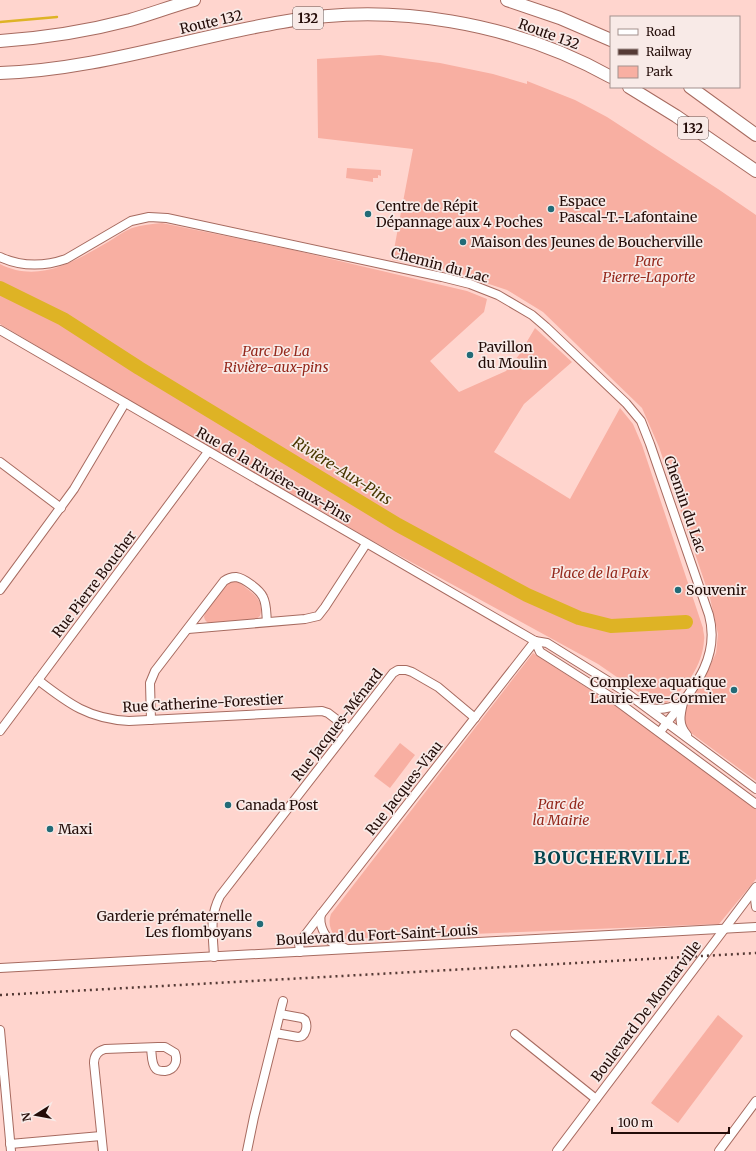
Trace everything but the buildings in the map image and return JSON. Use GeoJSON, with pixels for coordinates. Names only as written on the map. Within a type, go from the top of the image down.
{"type":"FeatureCollection","features":[{"type":"Feature","properties":{"kind":"highway","name":"Route 132"},"geometry":{"type":"LineString","coordinates":[[0,41],[94,28],[129,20],[194,0]]}},
{"type":"Feature","properties":{"kind":"highway","name":"Route 132"},"geometry":{"type":"LineString","coordinates":[[507,0],[554,16],[610,40]]}},
{"type":"Feature","properties":{"kind":"highway","name":"Route 132"},"geometry":{"type":"LineString","coordinates":[[0,73],[55,69],[92,63],[290,20],[325,16],[368,15],[432,19],[487,29],[556,51],[610,77]]}},
{"type":"Feature","properties":{"kind":"highway","name":"132"},"geometry":{"type":"LineString","coordinates":[[632,88],[676,116],[756,171]]}},
{"type":"Feature","properties":{"kind":"highway","name":"132"},"geometry":{"type":"LineString","coordinates":[[691,88],[756,135]]}},
{"type":"Feature","properties":{"kind":"street","name":"Chemin du Lac"},"geometry":{"type":"LineString","coordinates":[[0,257],[14,263],[30,265],[56,262],[66,259],[131,221],[150,217],[167,218],[454,280],[493,292],[535,317],[632,409],[644,428],[712,622],[712,639],[708,662],[702,675],[660,732]]}},
{"type":"Feature","properties":{"kind":"street","name":"Rue de la Rivière-aux-Pins"},"geometry":{"type":"LineString","coordinates":[[0,330],[535,641],[547,643],[552,646],[612,683],[648,708],[756,789]]}},
{"type":"Feature","properties":{"kind":"street"},"geometry":{"type":"LineString","coordinates":[[0,590],[79,482],[125,403]]}},
{"type":"Feature","properties":{"kind":"street","name":"Rue Pierre Boucher"},"geometry":{"type":"LineString","coordinates":[[0,731],[208,452]]}},
{"type":"Feature","properties":{"kind":"street"},"geometry":{"type":"LineString","coordinates":[[1,464],[61,508]]}},
{"type":"Feature","properties":{"kind":"street"},"geometry":{"type":"LineString","coordinates":[[188,629],[306,619],[318,616],[366,544]]}},
{"type":"Feature","properties":{"kind":"street"},"geometry":{"type":"LineString","coordinates":[[151,720],[150,690],[152,677],[224,580],[230,578],[241,578],[259,592],[266,604],[267,622]]}},
{"type":"Feature","properties":{"kind":"street","name":"Rue de la Rivière-aux-Pins"},"geometry":{"type":"LineString","coordinates":[[535,641],[540,652],[614,699],[756,804]]}},
{"type":"Feature","properties":{"kind":"street","name":"Rue Jacques-Viau"},"geometry":{"type":"LineString","coordinates":[[300,952],[300,942],[535,641]]}},
{"type":"Feature","properties":{"kind":"street","name":"Rue Jacques-Ménard"},"geometry":{"type":"LineString","coordinates":[[214,957],[212,918],[220,896],[393,673],[398,670],[412,672],[438,687],[475,718]]}},
{"type":"Feature","properties":{"kind":"street","name":"Rue Catherine-Forestier"},"geometry":{"type":"LineString","coordinates":[[38,680],[68,703],[98,717],[120,721],[322,711],[328,713],[349,730]]}},
{"type":"Feature","properties":{"kind":"street","name":"Chemin du Lac"},"geometry":{"type":"LineString","coordinates":[[648,708],[671,708],[685,698]]}},
{"type":"Feature","properties":{"kind":"street","name":"Chemin du Lac"},"geometry":{"type":"LineString","coordinates":[[685,698],[681,710],[681,723],[684,733],[691,741]]}},
{"type":"Feature","properties":{"kind":"street","name":"Boulevard De Montarville"},"geometry":{"type":"LineString","coordinates":[[557,1151],[756,887]]}},
{"type":"Feature","properties":{"kind":"street"},"geometry":{"type":"LineString","coordinates":[[756,891],[756,907]]}},
{"type":"Feature","properties":{"kind":"street"},"geometry":{"type":"LineString","coordinates":[[322,914],[320,923],[330,940],[336,945],[350,950]]}},
{"type":"Feature","properties":{"kind":"street","name":"Boulevard du Fort-Saint-Louis"},"geometry":{"type":"LineString","coordinates":[[0,968],[756,927]]}},
{"type":"Feature","properties":{"kind":"street"},"geometry":{"type":"LineString","coordinates":[[247,1151],[283,1001]]}},
{"type":"Feature","properties":{"kind":"street"},"geometry":{"type":"LineString","coordinates":[[275,1033],[301,1037],[305,1032],[305,1020],[302,1018],[280,1014]]}},
{"type":"Feature","properties":{"kind":"street"},"geometry":{"type":"LineString","coordinates":[[0,1030],[4,1126],[10,1148],[101,1136]]}},
{"type":"Feature","properties":{"kind":"street"},"geometry":{"type":"LineString","coordinates":[[515,1034],[596,1099]]}},
{"type":"Feature","properties":{"kind":"street"},"geometry":{"type":"LineString","coordinates":[[103,1151],[94,1062],[95,1057],[97,1053],[106,1050],[151,1048]]}},
{"type":"Feature","properties":{"kind":"street"},"geometry":{"type":"LineString","coordinates":[[719,1151],[756,1101]]}},
{"type":"Feature","properties":{"kind":"green space","name":"Parc Pierre-Laporte"},"geometry":{"type":"Polygon","coordinates":[[[380,55],[440,63],[493,74],[527,84],[527,81],[575,100],[607,117],[756,215],[756,781],[672,719],[708,670],[716,653],[718,634],[710,598],[659,447],[642,408],[543,312],[507,290],[444,269],[392,260],[413,149],[318,138],[317,59],[380,55]]]}},
{"type":"Feature","properties":{"kind":"green space"},"geometry":{"type":"Polygon","coordinates":[[[347,168],[381,170],[381,176],[378,175],[378,178],[373,178],[373,182],[346,178],[347,168]]]}},
{"type":"Feature","properties":{"kind":"green space"},"geometry":{"type":"Polygon","coordinates":[[[162,223],[293,250],[467,291],[487,299],[484,312],[430,361],[459,392],[506,371],[519,355],[535,328],[572,362],[524,404],[494,452],[570,499],[620,408],[633,424],[642,445],[703,628],[703,649],[700,659],[692,676],[680,691],[666,703],[653,702],[598,664],[369,539],[209,448],[0,324],[0,264],[14,270],[29,272],[56,268],[70,263],[129,229],[143,225],[162,223]]]}},
{"type":"Feature","properties":{"kind":"green space"},"geometry":{"type":"Polygon","coordinates":[[[235,581],[241,584],[256,597],[261,607],[260,616],[256,619],[208,623],[204,617],[205,613],[227,584],[235,581]]]}},
{"type":"Feature","properties":{"kind":"green space","name":"Parc de la Mairie"},"geometry":{"type":"Polygon","coordinates":[[[533,653],[623,711],[756,806],[756,879],[719,924],[347,939],[334,936],[330,925],[331,914],[533,653]]]}},
{"type":"Feature","properties":{"kind":"green space"},"geometry":{"type":"Polygon","coordinates":[[[400,743],[415,755],[390,788],[374,776],[400,743]]]}},
{"type":"Feature","properties":{"kind":"green space"},"geometry":{"type":"Polygon","coordinates":[[[718,1015],[743,1036],[678,1123],[651,1103],[718,1015]]]}},
{"type":"Feature","properties":{"kind":"waterway"},"geometry":{"type":"LineString","coordinates":[[0,22],[57,17]]}},
{"type":"Feature","properties":{"kind":"waterway","name":"Rivière-Aux-Pins"},"geometry":{"type":"LineString","coordinates":[[0,288],[63,319],[139,368],[398,525],[527,595],[579,618],[611,626],[686,622]]}},
{"type":"Feature","properties":{"kind":"railway"},"geometry":{"type":"LineString","coordinates":[[0,995],[756,953]]}},
{"type":"Feature","properties":{"kind":"place","name":"Espace Pascal-T.-Lafontaine"},"geometry":{"type":"Point","coordinates":[551,209]}},
{"type":"Feature","properties":{"kind":"place","name":"Centre de Répit Dépannage aux 4 Poches"},"geometry":{"type":"Point","coordinates":[368,214]}},
{"type":"Feature","properties":{"kind":"place","name":"Maison des Jeunes de Boucherville"},"geometry":{"type":"Point","coordinates":[463,242]}},
{"type":"Feature","properties":{"kind":"place","name":"Pavillon du Moulin"},"geometry":{"type":"Point","coordinates":[470,355]}},
{"type":"Feature","properties":{"kind":"place","name":"Souvenir"},"geometry":{"type":"Point","coordinates":[678,590]}},
{"type":"Feature","properties":{"kind":"place","name":"Complexe aquatique Laurie-Eve-Cormier"},"geometry":{"type":"Point","coordinates":[734,690]}},
{"type":"Feature","properties":{"kind":"place","name":"Canada Post"},"geometry":{"type":"Point","coordinates":[228,805]}},
{"type":"Feature","properties":{"kind":"place","name":"Maxi"},"geometry":{"type":"Point","coordinates":[50,829]}},
{"type":"Feature","properties":{"kind":"place","name":"Garderie prématernelle Les flomboyans"},"geometry":{"type":"Point","coordinates":[260,924]}},
{"type":"Feature","properties":{"kind":"district","name":"BOUCHERVILLE"},"geometry":{"type":"Point","coordinates":[612,858]}},
{"type":"Feature","properties":{"kind":"park label","name":"Parc De La Rivière-aux-pins"},"geometry":{"type":"Point","coordinates":[276,360]}},
{"type":"Feature","properties":{"kind":"park label","name":"Place de la Paix"},"geometry":{"type":"Point","coordinates":[600,573]}}]}
